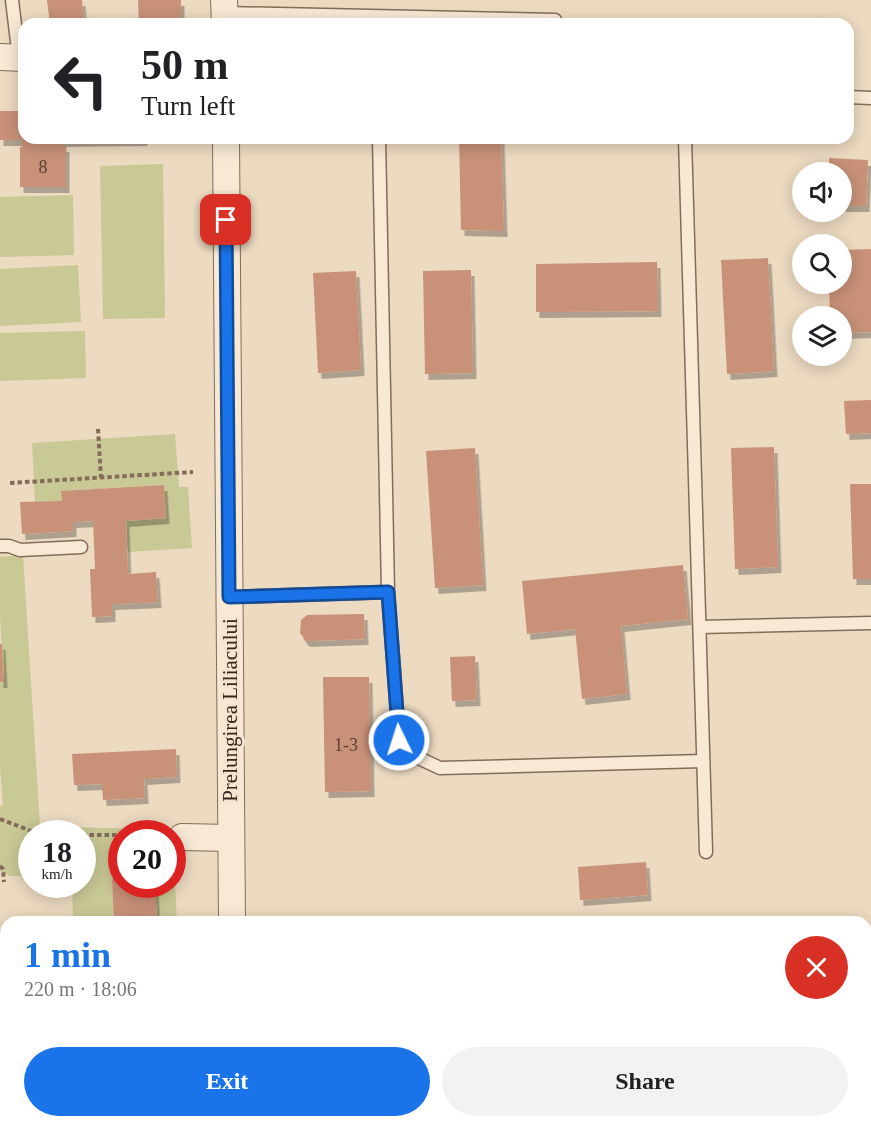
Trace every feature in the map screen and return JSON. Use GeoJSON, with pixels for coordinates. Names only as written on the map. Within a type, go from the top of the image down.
{"type":"FeatureCollection","features":[{"type":"Feature","properties":{"kind":"street","name":"Prelungirea Liliacului"},"geometry":{"type":"LineString","coordinates":[[226,144],[233,916]]}},
{"type":"Feature","properties":{"kind":"street"},"geometry":{"type":"LineString","coordinates":[[186,837],[231,837]]}},
{"type":"Feature","properties":{"kind":"lane"},"geometry":{"type":"LineString","coordinates":[[12,0],[14,58]]}},
{"type":"Feature","properties":{"kind":"lane"},"geometry":{"type":"LineString","coordinates":[[225,12],[472,18]]}},
{"type":"Feature","properties":{"kind":"lane"},"geometry":{"type":"LineString","coordinates":[[854,97],[871,98]]}},
{"type":"Feature","properties":{"kind":"lane"},"geometry":{"type":"LineString","coordinates":[[378,144],[388,592],[399,740],[410,754],[440,768],[703,761]]}},
{"type":"Feature","properties":{"kind":"lane"},"geometry":{"type":"LineString","coordinates":[[685,144],[706,852]]}},
{"type":"Feature","properties":{"kind":"lane"},"geometry":{"type":"LineString","coordinates":[[0,546],[20,550],[81,547]]}},
{"type":"Feature","properties":{"kind":"lane"},"geometry":{"type":"LineString","coordinates":[[229,597],[388,592]]}},
{"type":"Feature","properties":{"kind":"lane"},"geometry":{"type":"LineString","coordinates":[[700,627],[871,623]]}},
{"type":"Feature","properties":{"kind":"path"},"geometry":{"type":"LineString","coordinates":[[99,429],[101,478]]}},
{"type":"Feature","properties":{"kind":"path"},"geometry":{"type":"LineString","coordinates":[[10,483],[193,472]]}},
{"type":"Feature","properties":{"kind":"path"},"geometry":{"type":"LineString","coordinates":[[0,819],[18,826]]}},
{"type":"Feature","properties":{"kind":"path"},"geometry":{"type":"LineString","coordinates":[[0,866],[3,869],[4,882]]}},
{"type":"Feature","properties":{"kind":"green space"},"geometry":{"type":"Polygon","coordinates":[[[163,164],[165,318],[103,319],[100,166],[163,164]]]}},
{"type":"Feature","properties":{"kind":"green space"},"geometry":{"type":"Polygon","coordinates":[[[73,195],[74,255],[0,257],[0,197],[73,195]]]}},
{"type":"Feature","properties":{"kind":"green space"},"geometry":{"type":"Polygon","coordinates":[[[78,265],[81,322],[0,326],[0,269],[78,265]]]}},
{"type":"Feature","properties":{"kind":"green space"},"geometry":{"type":"Polygon","coordinates":[[[85,331],[86,378],[0,381],[0,333],[85,331]]]}},
{"type":"Feature","properties":{"kind":"green space"},"geometry":{"type":"Polygon","coordinates":[[[175,434],[179,487],[188,487],[192,548],[128,552],[126,521],[166,518],[163,485],[62,491],[62,501],[35,502],[32,443],[175,434]]]}},
{"type":"Feature","properties":{"kind":"green space"},"geometry":{"type":"Polygon","coordinates":[[[23,555],[40,820],[18,820],[18,876],[10,876],[0,871],[0,806],[3,805],[0,766],[0,682],[4,681],[0,617],[0,557],[23,555]]]}},
{"type":"Feature","properties":{"kind":"green space"},"geometry":{"type":"Polygon","coordinates":[[[96,828],[108,828],[108,898],[113,898],[114,916],[73,916],[72,898],[96,898],[96,828]]]}},
{"type":"Feature","properties":{"kind":"green space"},"geometry":{"type":"Polygon","coordinates":[[[156,898],[176,898],[177,916],[157,916],[156,898]]]}},
{"type":"Feature","properties":{"kind":"building"},"geometry":{"type":"Polygon","coordinates":[[[47,0],[82,0],[84,18],[49,18],[47,0]]]}},
{"type":"Feature","properties":{"kind":"building"},"geometry":{"type":"Polygon","coordinates":[[[138,0],[181,0],[181,18],[139,18],[138,0]]]}},
{"type":"Feature","properties":{"kind":"building"},"geometry":{"type":"Polygon","coordinates":[[[0,111],[18,111],[18,140],[0,140],[0,111]]]}},
{"type":"Feature","properties":{"kind":"building"},"geometry":{"type":"Polygon","coordinates":[[[22,144],[63,144],[66,146],[66,187],[20,187],[20,147],[22,144]]]}},
{"type":"Feature","properties":{"kind":"building"},"geometry":{"type":"Polygon","coordinates":[[[459,144],[501,144],[504,231],[461,230],[459,144]]]}},
{"type":"Feature","properties":{"kind":"building"},"geometry":{"type":"Polygon","coordinates":[[[829,158],[868,160],[866,206],[852,206],[852,162],[829,162],[829,158]]]}},
{"type":"Feature","properties":{"kind":"building"},"geometry":{"type":"Polygon","coordinates":[[[871,249],[871,332],[852,333],[852,306],[830,306],[829,294],[852,294],[852,250],[871,249]]]}},
{"type":"Feature","properties":{"kind":"building"},"geometry":{"type":"Polygon","coordinates":[[[768,258],[774,371],[727,374],[721,260],[768,258]]]}},
{"type":"Feature","properties":{"kind":"building"},"geometry":{"type":"Polygon","coordinates":[[[657,262],[658,311],[536,312],[536,264],[657,262]]]}},
{"type":"Feature","properties":{"kind":"building"},"geometry":{"type":"Polygon","coordinates":[[[471,270],[473,373],[425,374],[423,271],[471,270]]]}},
{"type":"Feature","properties":{"kind":"building"},"geometry":{"type":"Polygon","coordinates":[[[356,271],[361,370],[318,373],[313,273],[356,271]]]}},
{"type":"Feature","properties":{"kind":"building"},"geometry":{"type":"Polygon","coordinates":[[[871,400],[871,433],[846,434],[844,401],[871,400]]]}},
{"type":"Feature","properties":{"kind":"building"},"geometry":{"type":"Polygon","coordinates":[[[774,447],[778,567],[735,569],[731,448],[774,447]]]}},
{"type":"Feature","properties":{"kind":"building"},"geometry":{"type":"Polygon","coordinates":[[[475,448],[483,585],[435,588],[426,451],[475,448]]]}},
{"type":"Feature","properties":{"kind":"building"},"geometry":{"type":"Polygon","coordinates":[[[850,484],[871,484],[871,579],[853,579],[850,484]]]}},
{"type":"Feature","properties":{"kind":"building"},"geometry":{"type":"Polygon","coordinates":[[[164,485],[166,518],[126,521],[128,574],[156,572],[158,602],[112,604],[112,616],[92,617],[90,569],[95,569],[93,521],[73,522],[73,531],[22,534],[20,502],[62,501],[61,491],[164,485]]]}},
{"type":"Feature","properties":{"kind":"building"},"geometry":{"type":"Polygon","coordinates":[[[683,565],[688,619],[621,626],[627,694],[582,699],[575,629],[527,634],[522,581],[683,565]]]}},
{"type":"Feature","properties":{"kind":"building"},"geometry":{"type":"Polygon","coordinates":[[[364,614],[365,639],[306,641],[300,633],[301,620],[307,615],[364,614]]]}},
{"type":"Feature","properties":{"kind":"building"},"geometry":{"type":"Polygon","coordinates":[[[0,644],[2,644],[4,682],[0,682],[0,644]]]}},
{"type":"Feature","properties":{"kind":"building"},"geometry":{"type":"Polygon","coordinates":[[[475,656],[477,700],[452,701],[450,657],[475,656]]]}},
{"type":"Feature","properties":{"kind":"building"},"geometry":{"type":"Polygon","coordinates":[[[323,677],[369,677],[371,791],[325,792],[323,677]]]}},
{"type":"Feature","properties":{"kind":"building"},"geometry":{"type":"Polygon","coordinates":[[[176,749],[177,777],[144,779],[145,798],[103,800],[102,784],[74,785],[72,754],[176,749]]]}},
{"type":"Feature","properties":{"kind":"building"},"geometry":{"type":"Polygon","coordinates":[[[646,862],[648,895],[580,900],[578,867],[646,862]]]}},
{"type":"Feature","properties":{"kind":"building"},"geometry":{"type":"Polygon","coordinates":[[[113,898],[156,898],[157,916],[114,916],[113,898]]]}},
{"type":"Feature","properties":{"kind":"route"},"geometry":{"type":"LineString","coordinates":[[226,220],[229,597],[388,592],[399,740]]}}]}
